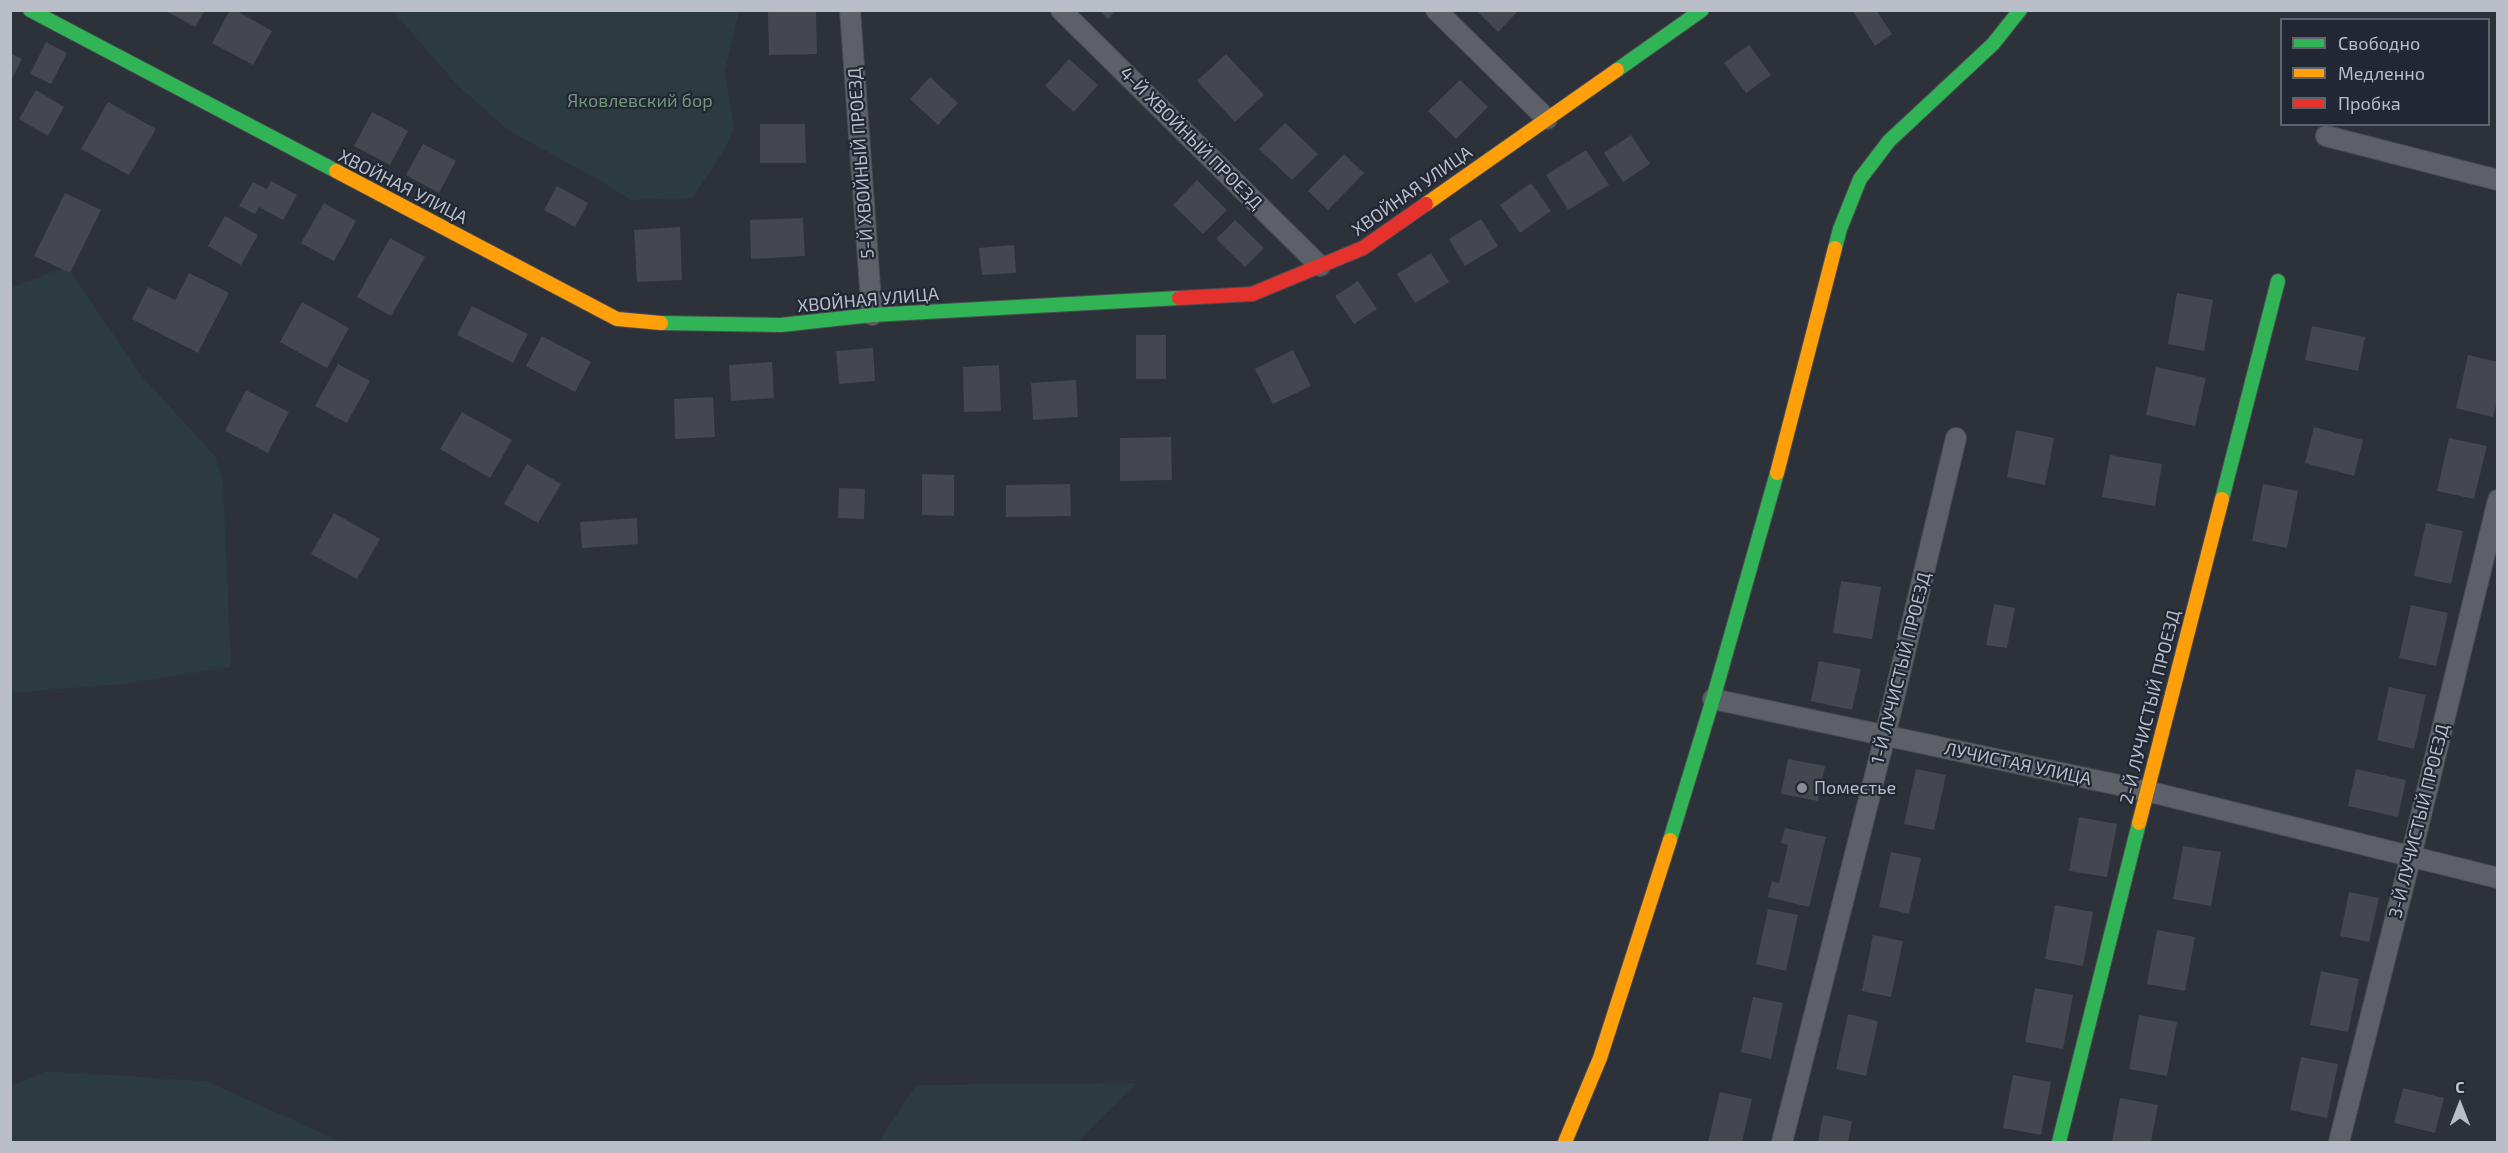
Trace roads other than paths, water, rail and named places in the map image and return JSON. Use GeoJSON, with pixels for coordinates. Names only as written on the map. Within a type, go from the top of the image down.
{"type":"FeatureCollection","features":[{"type":"Feature","properties":{"kind":"street","name":"ХВОЙНАЯ УЛИЦА"},"geometry":{"type":"LineString","coordinates":[[30,10],[616,319],[669,324],[781,325],[872,315],[1252,294],[1363,248],[1701,10]]}},
{"type":"Feature","properties":{"kind":"street","name":"5-Й ХВОЙНЫЙ ПРОЕЗД"},"geometry":{"type":"LineString","coordinates":[[850,10],[872,315]]}},
{"type":"Feature","properties":{"kind":"street","name":"4-Й ХВОЙНЫЙ ПРОЕЗД"},"geometry":{"type":"LineString","coordinates":[[1061,10],[1320,266]]}},
{"type":"Feature","properties":{"kind":"street"},"geometry":{"type":"LineString","coordinates":[[1436,10],[1547,119]]}},
{"type":"Feature","properties":{"kind":"street"},"geometry":{"type":"LineString","coordinates":[[1564,1143],[1599,1058],[1639,941],[1761,532],[1840,229],[1860,179],[1889,141],[1993,44],[2020,10]]}},
{"type":"Feature","properties":{"kind":"street"},"geometry":{"type":"LineString","coordinates":[[2326,136],[2498,180]]}},
{"type":"Feature","properties":{"kind":"street","name":"2-Й ЛУЧИСТЫЙ ПРОЕЗД"},"geometry":{"type":"LineString","coordinates":[[2059,1143],[2146,791],[2278,281]]}},
{"type":"Feature","properties":{"kind":"street","name":"1-Й ЛУЧИСТЫЙ ПРОЕЗД"},"geometry":{"type":"LineString","coordinates":[[1782,1143],[1885,736],[1956,438]]}},
{"type":"Feature","properties":{"kind":"street","name":"3-Й ЛУЧИСТЫЙ ПРОЕЗД"},"geometry":{"type":"LineString","coordinates":[[2339,1143],[2498,500]]}},
{"type":"Feature","properties":{"kind":"street","name":"ЛУЧИСТАЯ УЛИЦА"},"geometry":{"type":"LineString","coordinates":[[1713,699],[2146,791],[2498,878]]}},
{"type":"Feature","properties":{"kind":"place","name":"Поместье"},"geometry":{"type":"Point","coordinates":[1802,788]}},
{"type":"Feature","properties":{"kind":"park label","name":"Яковлевский бор"},"geometry":{"type":"Point","coordinates":[640,101]}}]}
